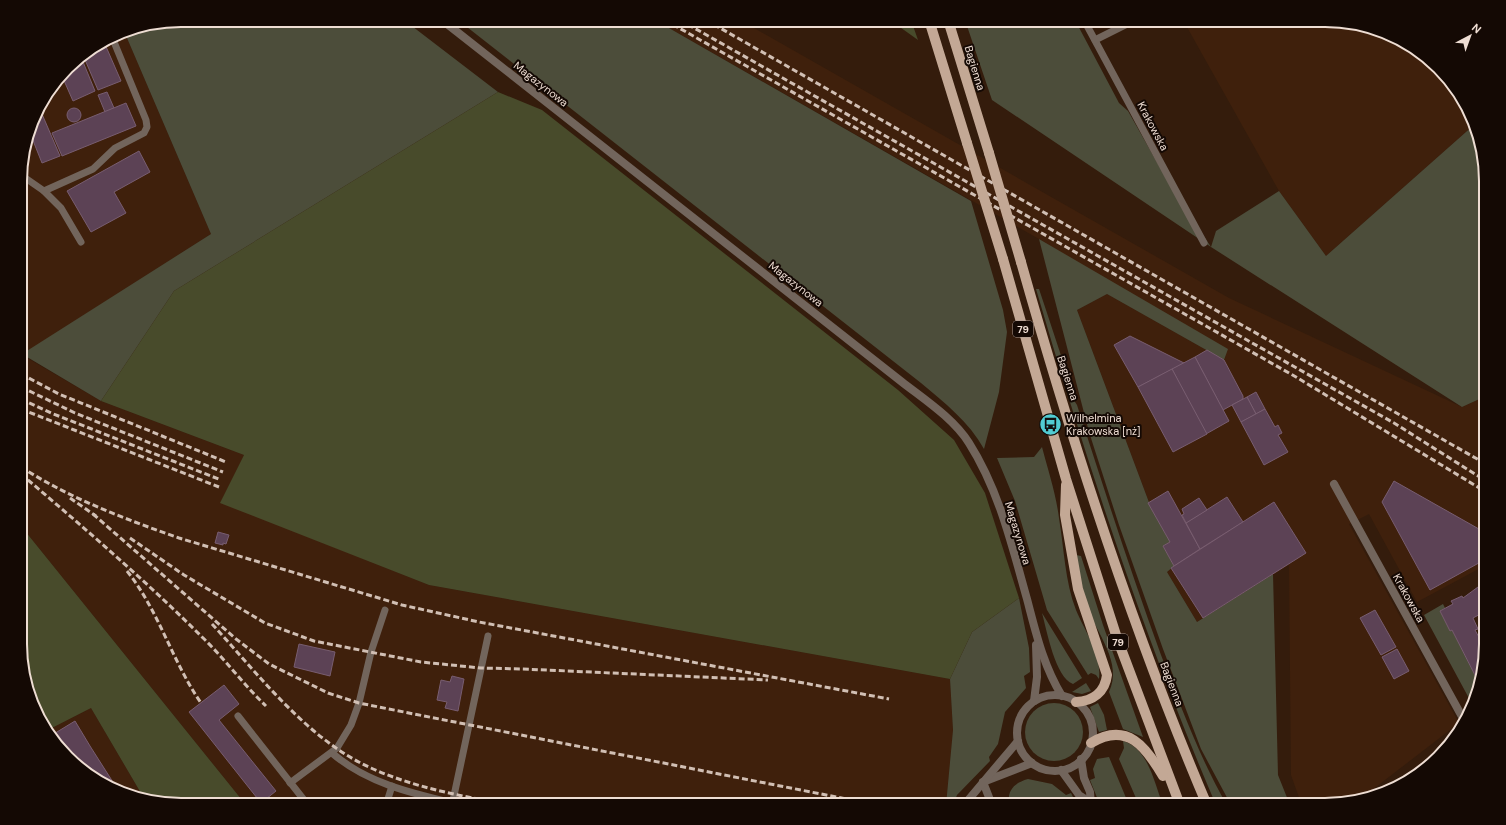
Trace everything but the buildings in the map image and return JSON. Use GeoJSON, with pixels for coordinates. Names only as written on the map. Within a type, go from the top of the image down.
{"type":"FeatureCollection","features":[{"type":"Feature","properties":{"kind":"main road","name":"79"},"geometry":{"type":"LineString","coordinates":[[931,27],[1002,259],[1066,479],[1117,638],[1177,798]]}},
{"type":"Feature","properties":{"kind":"main road","name":"Bagienna"},"geometry":{"type":"LineString","coordinates":[[950,27],[989,153],[1046,349],[1112,554],[1142,641],[1204,798]]}},
{"type":"Feature","properties":{"kind":"main road"},"geometry":{"type":"LineString","coordinates":[[1066,479],[1065,515],[1078,589],[1107,675],[1106,681],[1100,693],[1089,699],[1076,702]]}},
{"type":"Feature","properties":{"kind":"main road"},"geometry":{"type":"LineString","coordinates":[[1091,743],[1101,737],[1114,734],[1124,736],[1140,745],[1150,753],[1176,798]]}},
{"type":"Feature","properties":{"kind":"street","name":"Magazynowa"},"geometry":{"type":"LineString","coordinates":[[451,27],[902,382],[958,429],[982,465],[997,499],[1027,599],[1036,638],[1045,664],[1062,696]]}},
{"type":"Feature","properties":{"kind":"street","name":"Krakowska"},"geometry":{"type":"LineString","coordinates":[[1334,484],[1461,715]]}},
{"type":"Feature","properties":{"kind":"street","name":"Magazynowa"},"geometry":{"type":"LineString","coordinates":[[1034,701],[1037,677],[1036,638]]}},
{"type":"Feature","properties":{"kind":"street"},"geometry":{"type":"LineString","coordinates":[[1062,696],[1076,702],[1086,712],[1091,724],[1091,743],[1081,759],[1068,768],[1061,770],[1046,769],[1032,763],[1023,754],[1018,741],[1018,723],[1024,711],[1034,701],[1042,697],[1062,696]]}},
{"type":"Feature","properties":{"kind":"street"},"geometry":{"type":"LineString","coordinates":[[970,798],[1018,741]]}},
{"type":"Feature","properties":{"kind":"street"},"geometry":{"type":"LineString","coordinates":[[1081,759],[1084,778],[1090,792],[1090,798]]}},
{"type":"Feature","properties":{"kind":"street"},"geometry":{"type":"LineString","coordinates":[[983,782],[1032,763]]}},
{"type":"Feature","properties":{"kind":"street"},"geometry":{"type":"LineString","coordinates":[[1061,770],[1079,795],[1083,798]]}},
{"type":"Feature","properties":{"kind":"street"},"geometry":{"type":"LineString","coordinates":[[983,782],[989,798]]}},
{"type":"Feature","properties":{"kind":"lane","name":"Krakowska"},"geometry":{"type":"LineString","coordinates":[[1088,27],[1204,243]]}},
{"type":"Feature","properties":{"kind":"lane"},"geometry":{"type":"LineString","coordinates":[[1095,40],[1119,27]]}},
{"type":"Feature","properties":{"kind":"lane"},"geometry":{"type":"LineString","coordinates":[[44,191],[93,169],[115,148],[144,133],[147,128],[138,99],[114,42]]}},
{"type":"Feature","properties":{"kind":"lane"},"geometry":{"type":"LineString","coordinates":[[27,179],[44,191],[60,208],[81,242]]}},
{"type":"Feature","properties":{"kind":"lane"},"geometry":{"type":"LineString","coordinates":[[290,783],[337,748],[351,725],[385,610]]}},
{"type":"Feature","properties":{"kind":"lane"},"geometry":{"type":"LineString","coordinates":[[454,798],[488,636]]}},
{"type":"Feature","properties":{"kind":"lane"},"geometry":{"type":"LineString","coordinates":[[238,716],[302,798]]}},
{"type":"Feature","properties":{"kind":"lane"},"geometry":{"type":"LineString","coordinates":[[332,752],[345,764],[371,778],[431,798]]}},
{"type":"Feature","properties":{"kind":"lane"},"geometry":{"type":"LineString","coordinates":[[388,798],[392,786]]}},
{"type":"Feature","properties":{"kind":"shaded area"},"geometry":{"type":"Polygon","coordinates":[[[667,27],[752,27],[1229,298],[1462,407],[1479,399],[1479,569],[1417,602],[1369,514],[1349,524],[1458,721],[1455,726],[1370,791],[1335,798],[1299,798],[1291,775],[1289,565],[1197,622],[1167,572],[1174,566],[1163,546],[1170,542],[1150,505],[1077,310],[1107,294],[1224,360],[1226,354],[1039,239],[667,27]]]}},
{"type":"Feature","properties":{"kind":"shaded area"},"geometry":{"type":"Polygon","coordinates":[[[1187,27],[1335,27],[1374,35],[1402,48],[1419,59],[1434,72],[1453,96],[1470,129],[1326,256],[1279,191],[1187,27]]]}},
{"type":"Feature","properties":{"kind":"shaded area"},"geometry":{"type":"Polygon","coordinates":[[[127,37],[211,234],[27,352],[27,171],[32,141],[43,113],[59,87],[72,72],[87,59],[113,43],[127,37]]]}},
{"type":"Feature","properties":{"kind":"shaded area"},"geometry":{"type":"Polygon","coordinates":[[[27,358],[101,401],[244,455],[221,502],[429,585],[950,679],[953,730],[947,798],[240,798],[27,533],[27,358]]]}},
{"type":"Feature","properties":{"kind":"shaded area"},"geometry":{"type":"Polygon","coordinates":[[[91,708],[141,793],[113,782],[87,766],[72,753],[52,728],[91,708]]]}},
{"type":"Feature","properties":{"kind":"green space"},"geometry":{"type":"Polygon","coordinates":[[[171,27],[413,27],[498,92],[174,291],[101,401],[27,357],[27,351],[211,234],[127,37],[141,32],[171,27]]]}},
{"type":"Feature","properties":{"kind":"green space"},"geometry":{"type":"Polygon","coordinates":[[[467,27],[667,27],[971,201],[1003,310],[1007,332],[999,392],[984,449],[964,422],[921,383],[467,27]]]}},
{"type":"Feature","properties":{"kind":"green space"},"geometry":{"type":"Polygon","coordinates":[[[900,27],[913,27],[918,40],[900,27]]]}},
{"type":"Feature","properties":{"kind":"green space"},"geometry":{"type":"Polygon","coordinates":[[[967,27],[1079,27],[1119,103],[1128,111],[1167,180],[1211,247],[992,100],[967,27]]]}},
{"type":"Feature","properties":{"kind":"green space"},"geometry":{"type":"Polygon","coordinates":[[[498,92],[542,110],[898,390],[954,440],[985,493],[1019,598],[972,632],[950,679],[429,585],[220,503],[244,455],[101,401],[174,291],[498,92]]]}},
{"type":"Feature","properties":{"kind":"green space"},"geometry":{"type":"Polygon","coordinates":[[[1470,129],[1474,141],[1479,171],[1479,399],[1462,407],[1211,247],[1216,231],[1279,191],[1326,256],[1470,129]]]}},
{"type":"Feature","properties":{"kind":"green space"},"geometry":{"type":"Polygon","coordinates":[[[1039,239],[1228,349],[1224,360],[1107,294],[1077,310],[1150,505],[1170,542],[1163,546],[1174,566],[1167,572],[1197,622],[1273,574],[1278,775],[1287,798],[1227,798],[1201,749],[1163,649],[1119,525],[1089,432],[1039,239]]]}},
{"type":"Feature","properties":{"kind":"green space"},"geometry":{"type":"Polygon","coordinates":[[[1036,289],[1039,289],[1128,562],[1161,655],[1199,750],[1223,798],[1213,798],[1165,678],[1118,550],[1055,355],[1036,289]]]}},
{"type":"Feature","properties":{"kind":"green space"},"geometry":{"type":"Polygon","coordinates":[[[1042,447],[1056,500],[1069,588],[1076,610],[1092,643],[1098,661],[1099,679],[1096,675],[1091,673],[1088,675],[1047,610],[1015,501],[997,458],[1034,457],[1042,447]]]}},
{"type":"Feature","properties":{"kind":"green space"},"geometry":{"type":"Polygon","coordinates":[[[27,533],[240,798],[171,798],[141,793],[91,708],[52,728],[43,712],[35,693],[27,654],[27,533]]]}},
{"type":"Feature","properties":{"kind":"green space"},"geometry":{"type":"Polygon","coordinates":[[[1076,555],[1081,556],[1103,625],[1143,737],[1123,729],[1109,692],[1113,670],[1111,659],[1087,607],[1083,595],[1076,555]]]}},
{"type":"Feature","properties":{"kind":"green space"},"geometry":{"type":"Polygon","coordinates":[[[1019,598],[1029,648],[1030,672],[1024,676],[1026,688],[1005,712],[998,744],[989,757],[990,761],[956,798],[947,798],[953,730],[950,679],[972,632],[1019,598]]]}},
{"type":"Feature","properties":{"kind":"green space"},"geometry":{"type":"Polygon","coordinates":[[[1443,604],[1445,608],[1440,611],[1450,631],[1452,630],[1476,676],[1469,698],[1424,615],[1443,604]]]}},
{"type":"Feature","properties":{"kind":"green space"},"geometry":{"type":"Polygon","coordinates":[[[1042,613],[1082,678],[1073,684],[1067,680],[1057,663],[1049,642],[1042,613]]]}},
{"type":"Feature","properties":{"kind":"green space"},"geometry":{"type":"Polygon","coordinates":[[[1086,683],[1091,691],[1082,694],[1072,692],[1086,683]]]}},
{"type":"Feature","properties":{"kind":"green space"},"geometry":{"type":"Polygon","coordinates":[[[1054,703],[1065,705],[1078,716],[1081,721],[1083,732],[1081,743],[1070,756],[1065,759],[1054,761],[1043,759],[1030,748],[1027,743],[1025,732],[1027,721],[1038,708],[1043,705],[1054,703]]]}},
{"type":"Feature","properties":{"kind":"green space"},"geometry":{"type":"Polygon","coordinates":[[[1098,703],[1104,715],[1107,730],[1099,732],[1090,707],[1098,703]]]}},
{"type":"Feature","properties":{"kind":"green space"},"geometry":{"type":"Polygon","coordinates":[[[1123,741],[1132,745],[1145,759],[1160,798],[1136,798],[1119,759],[1124,748],[1123,741]]]}},
{"type":"Feature","properties":{"kind":"green space"},"geometry":{"type":"Polygon","coordinates":[[[1109,757],[1126,798],[1097,798],[1090,780],[1095,778],[1093,769],[1097,759],[1109,757]]]}},
{"type":"Feature","properties":{"kind":"green space"},"geometry":{"type":"Polygon","coordinates":[[[1028,779],[1052,784],[1066,795],[1071,793],[1074,798],[1009,798],[1012,788],[1028,779]]]}},
{"type":"Feature","properties":{"kind":"railway"},"geometry":{"type":"LineString","coordinates":[[677,27],[1296,377],[1479,488]]}},
{"type":"Feature","properties":{"kind":"railway"},"geometry":{"type":"LineString","coordinates":[[692,27],[1394,423],[1479,477]]}},
{"type":"Feature","properties":{"kind":"railway"},"geometry":{"type":"LineString","coordinates":[[718,27],[1479,460]]}},
{"type":"Feature","properties":{"kind":"railway"},"geometry":{"type":"LineString","coordinates":[[27,377],[59,394],[226,462]]}},
{"type":"Feature","properties":{"kind":"railway"},"geometry":{"type":"LineString","coordinates":[[27,390],[75,413],[223,472]]}},
{"type":"Feature","properties":{"kind":"railway"},"geometry":{"type":"LineString","coordinates":[[27,402],[51,413],[221,480]]}},
{"type":"Feature","properties":{"kind":"railway"},"geometry":{"type":"LineString","coordinates":[[27,411],[219,487]]}},
{"type":"Feature","properties":{"kind":"railway"},"geometry":{"type":"LineString","coordinates":[[27,471],[78,498],[159,531],[402,605],[479,622],[889,699]]}},
{"type":"Feature","properties":{"kind":"railway"},"geometry":{"type":"LineString","coordinates":[[27,479],[136,574],[210,645],[266,706]]}},
{"type":"Feature","properties":{"kind":"railway"},"geometry":{"type":"LineString","coordinates":[[70,498],[96,516]]}},
{"type":"Feature","properties":{"kind":"railway"},"geometry":{"type":"LineString","coordinates":[[93,514],[236,639],[269,664],[328,693],[359,703],[841,798]]}},
{"type":"Feature","properties":{"kind":"railway"},"geometry":{"type":"LineString","coordinates":[[130,538],[184,575],[265,623],[314,641],[421,662],[481,668],[768,680]]}},
{"type":"Feature","properties":{"kind":"railway"},"geometry":{"type":"LineString","coordinates":[[127,571],[138,586],[157,619],[182,670],[201,703]]}},
{"type":"Feature","properties":{"kind":"railway"},"geometry":{"type":"LineString","coordinates":[[212,624],[285,704],[326,741],[348,756],[371,768],[405,781],[439,791],[474,798]]}},
{"type":"Feature","properties":{"kind":"place","name":"Wilhelmina Krakowska [nż]"},"geometry":{"type":"Point","coordinates":[1051,424]}}]}
